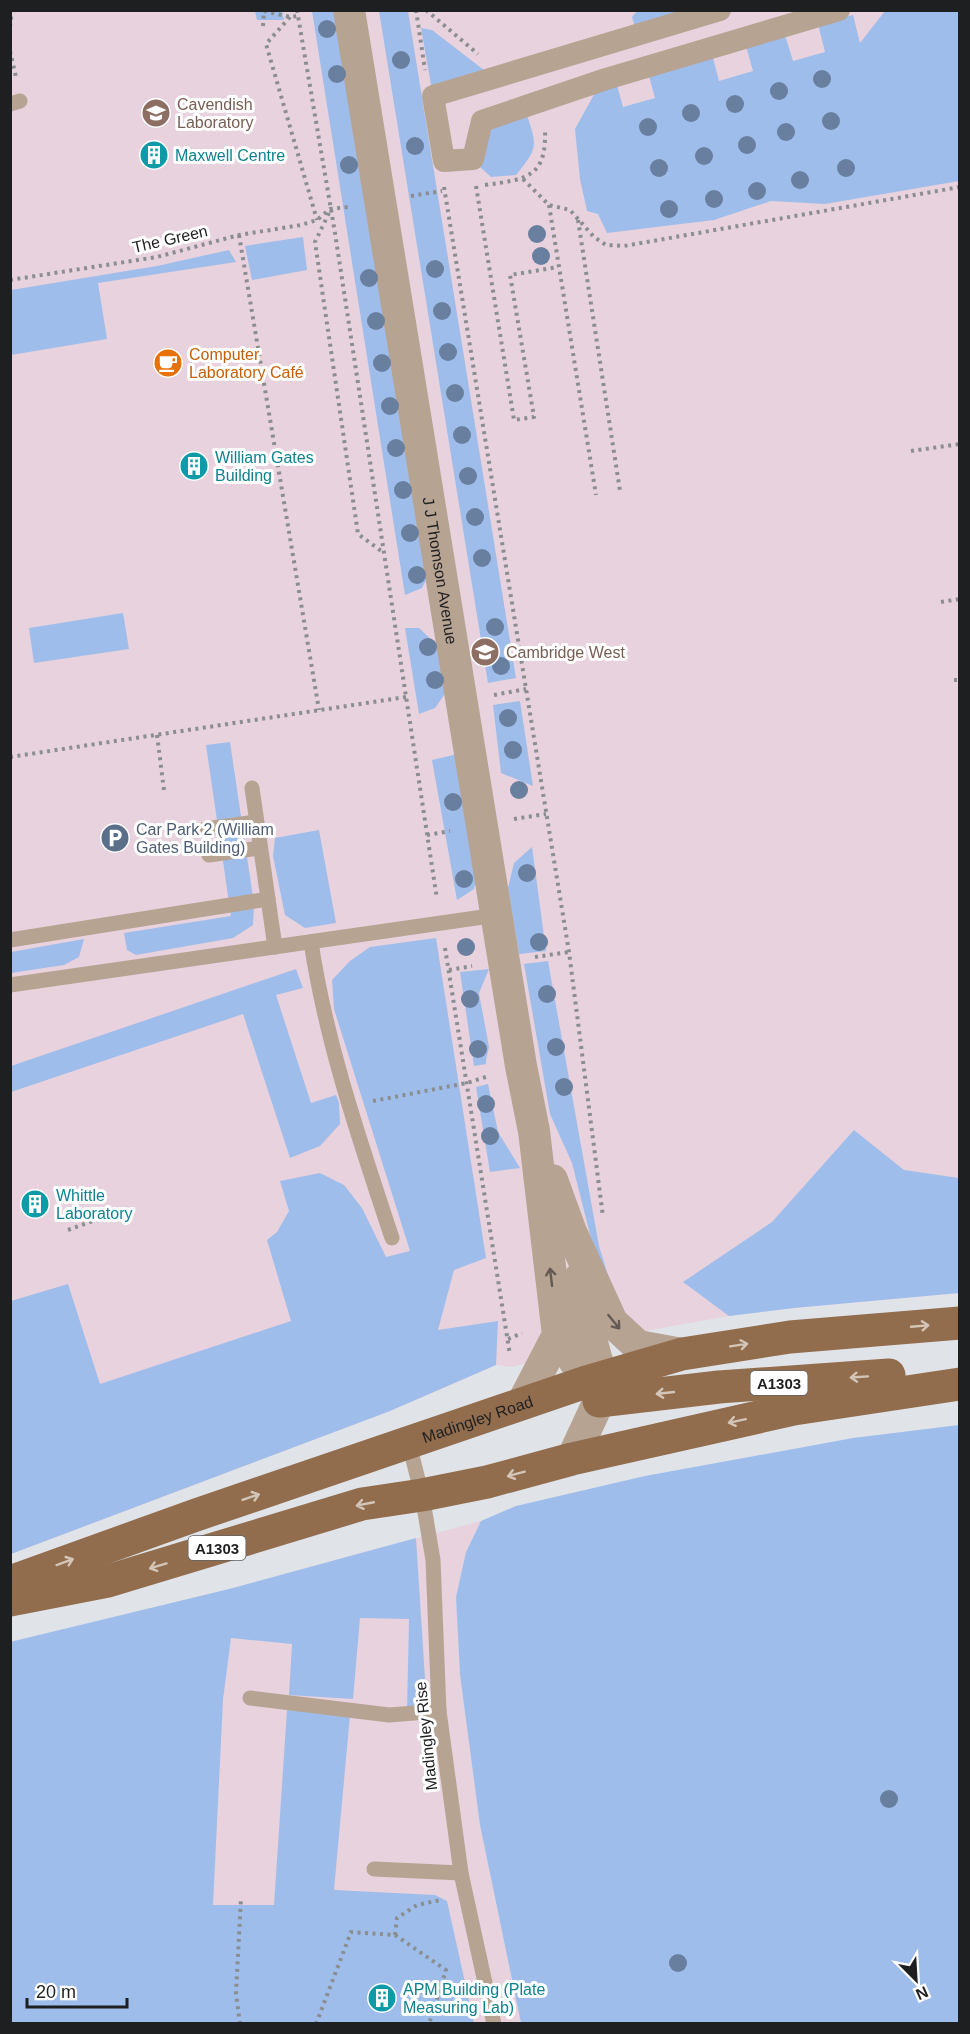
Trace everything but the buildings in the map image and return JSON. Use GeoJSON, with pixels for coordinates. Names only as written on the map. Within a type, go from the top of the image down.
{"type":"FeatureCollection","features":[{"type":"Feature","properties":{"kind":"main road","name":"Madingley Road"},"geometry":{"type":"LineString","coordinates":[[10,1582],[196,1515],[522,1404],[595,1387],[682,1354],[790,1337],[960,1323]]}},
{"type":"Feature","properties":{"kind":"main road","name":"A1303"},"geometry":{"type":"LineString","coordinates":[[595,1387],[719,1387],[960,1370]]}},
{"type":"Feature","properties":{"kind":"main road","name":"A1303"},"geometry":{"type":"LineString","coordinates":[[10,1600],[108,1581],[362,1504],[486,1482],[572,1459],[794,1409],[960,1384]]}},
{"type":"Feature","properties":{"kind":"street","name":"J J Thomson Avenue"},"geometry":{"type":"LineString","coordinates":[[349,10],[521,1066],[534,1131]]}},
{"type":"Feature","properties":{"kind":"street"},"geometry":{"type":"LineString","coordinates":[[720,10],[433,96],[444,161],[473,159],[482,121],[606,79],[839,10]]}},
{"type":"Feature","properties":{"kind":"street"},"geometry":{"type":"LineString","coordinates":[[534,1131],[571,1232],[612,1322],[638,1346],[682,1354]]}},
{"type":"Feature","properties":{"kind":"street"},"geometry":{"type":"LineString","coordinates":[[534,1131],[558,1335],[595,1387]]}},
{"type":"Feature","properties":{"kind":"street"},"geometry":{"type":"LineString","coordinates":[[571,1232],[588,1328],[599,1368],[572,1459]]}},
{"type":"Feature","properties":{"kind":"street"},"geometry":{"type":"LineString","coordinates":[[522,1404],[558,1335]]}},
{"type":"Feature","properties":{"kind":"lane"},"geometry":{"type":"LineString","coordinates":[[252,788],[275,946]]}},
{"type":"Feature","properties":{"kind":"lane"},"geometry":{"type":"LineString","coordinates":[[205,830],[256,822]]}},
{"type":"Feature","properties":{"kind":"lane"},"geometry":{"type":"LineString","coordinates":[[209,855],[260,848]]}},
{"type":"Feature","properties":{"kind":"lane"},"geometry":{"type":"LineString","coordinates":[[10,940],[268,899]]}},
{"type":"Feature","properties":{"kind":"lane"},"geometry":{"type":"LineString","coordinates":[[10,985],[497,915]]}},
{"type":"Feature","properties":{"kind":"lane"},"geometry":{"type":"LineString","coordinates":[[310,942],[316,979],[346,1098],[392,1239]]}},
{"type":"Feature","properties":{"kind":"lane","name":"Madingley Rise"},"geometry":{"type":"LineString","coordinates":[[409,1444],[422,1495],[433,1560],[439,1712],[461,1873],[494,2024]]}},
{"type":"Feature","properties":{"kind":"lane"},"geometry":{"type":"LineString","coordinates":[[250,1698],[389,1715],[439,1712]]}},
{"type":"Feature","properties":{"kind":"lane"},"geometry":{"type":"LineString","coordinates":[[374,1869],[461,1873]]}},
{"type":"Feature","properties":{"kind":"path"},"geometry":{"type":"LineString","coordinates":[[10,27],[12,10]]}},
{"type":"Feature","properties":{"kind":"path"},"geometry":{"type":"LineString","coordinates":[[263,26],[264,10],[290,17]]}},
{"type":"Feature","properties":{"kind":"path"},"geometry":{"type":"LineString","coordinates":[[426,10],[504,75]]}},
{"type":"Feature","properties":{"kind":"path"},"geometry":{"type":"LineString","coordinates":[[317,220],[266,44],[290,17],[298,13],[511,1357]]}},
{"type":"Feature","properties":{"kind":"path"},"geometry":{"type":"LineString","coordinates":[[465,188],[523,179],[536,169],[544,156],[543,101]]}},
{"type":"Feature","properties":{"kind":"path"},"geometry":{"type":"LineString","coordinates":[[523,179],[549,205],[570,210],[594,237],[606,245],[624,246],[960,187]]}},
{"type":"Feature","properties":{"kind":"path"},"geometry":{"type":"LineString","coordinates":[[476,186],[514,420],[534,417],[510,275],[558,267]]}},
{"type":"Feature","properties":{"kind":"path"},"geometry":{"type":"LineString","coordinates":[[455,189],[445,191],[569,952],[603,1218]]}},
{"type":"Feature","properties":{"kind":"path"},"geometry":{"type":"LineString","coordinates":[[549,205],[596,495]]}},
{"type":"Feature","properties":{"kind":"path"},"geometry":{"type":"LineString","coordinates":[[330,209],[315,242],[358,534],[384,554]]}},
{"type":"Feature","properties":{"kind":"path","name":"The Green"},"geometry":{"type":"LineString","coordinates":[[10,279],[157,257],[239,236],[301,225],[317,220],[330,209]]}},
{"type":"Feature","properties":{"kind":"path"},"geometry":{"type":"LineString","coordinates":[[578,219],[620,491]]}},
{"type":"Feature","properties":{"kind":"path"},"geometry":{"type":"LineString","coordinates":[[239,236],[320,710]]}},
{"type":"Feature","properties":{"kind":"path"},"geometry":{"type":"LineString","coordinates":[[911,451],[960,444]]}},
{"type":"Feature","properties":{"kind":"path"},"geometry":{"type":"LineString","coordinates":[[941,602],[960,599]]}},
{"type":"Feature","properties":{"kind":"path"},"geometry":{"type":"LineString","coordinates":[[10,757],[406,697]]}},
{"type":"Feature","properties":{"kind":"path"},"geometry":{"type":"LineString","coordinates":[[157,735],[164,790]]}},
{"type":"Feature","properties":{"kind":"path"},"geometry":{"type":"LineString","coordinates":[[346,1098],[364,1103],[467,1083],[521,1066]]}},
{"type":"Feature","properties":{"kind":"path"},"geometry":{"type":"LineString","coordinates":[[68,1230],[131,1207]]}},
{"type":"Feature","properties":{"kind":"path"},"geometry":{"type":"LineString","coordinates":[[395,1935],[397,1918],[417,1905],[466,1894]]}},
{"type":"Feature","properties":{"kind":"path"},"geometry":{"type":"LineString","coordinates":[[240,2024],[236,1993],[241,1898]]}},
{"type":"Feature","properties":{"kind":"path"},"geometry":{"type":"LineString","coordinates":[[316,2024],[351,1932],[395,1935],[446,1970],[429,2024]]}},
{"type":"Feature","properties":{"kind":"shaded area"},"geometry":{"type":"Polygon","coordinates":[[[638,10],[701,10],[637,34],[632,17],[638,10]]]}},
{"type":"Feature","properties":{"kind":"shaded area","name":"Cambridge West"},"geometry":{"type":"Polygon","coordinates":[[[11,11],[959,11],[959,1293],[759,1311],[651,1330],[512,1367],[496,1365],[390,1411],[11,1554],[11,11]]]}},
{"type":"Feature","properties":{"kind":"shaded area"},"geometry":{"type":"Polygon","coordinates":[[[255,11],[282,11],[284,20],[257,20],[255,11]]]}},
{"type":"Feature","properties":{"kind":"shaded area"},"geometry":{"type":"Polygon","coordinates":[[[312,11],[340,11],[432,568],[422,588],[405,595],[312,11]]]}},
{"type":"Feature","properties":{"kind":"shaded area"},"geometry":{"type":"Polygon","coordinates":[[[379,11],[408,11],[516,678],[488,683],[379,11]]]}},
{"type":"Feature","properties":{"kind":"shaded area"},"geometry":{"type":"Polygon","coordinates":[[[885,11],[959,11],[959,181],[825,204],[771,201],[714,220],[607,233],[598,214],[587,211],[580,179],[575,129],[597,89],[617,85],[623,107],[655,98],[649,76],[713,58],[719,81],[753,71],[746,46],[785,35],[793,61],[825,52],[818,24],[853,15],[860,43],[885,11]]]}},
{"type":"Feature","properties":{"kind":"shaded area"},"geometry":{"type":"Polygon","coordinates":[[[421,28],[432,30],[493,77],[433,96],[421,28]]]}},
{"type":"Feature","properties":{"kind":"shaded area"},"geometry":{"type":"Polygon","coordinates":[[[526,112],[534,139],[529,158],[516,175],[491,177],[479,166],[485,124],[526,112]]]}},
{"type":"Feature","properties":{"kind":"shaded area"},"geometry":{"type":"Polygon","coordinates":[[[303,237],[307,270],[252,280],[245,246],[303,237]]]}},
{"type":"Feature","properties":{"kind":"shaded area"},"geometry":{"type":"Polygon","coordinates":[[[229,250],[236,262],[98,283],[107,339],[11,355],[11,290],[157,266],[229,250]]]}},
{"type":"Feature","properties":{"kind":"shaded area"},"geometry":{"type":"Polygon","coordinates":[[[123,613],[129,649],[34,663],[29,628],[123,613]]]}},
{"type":"Feature","properties":{"kind":"shaded area"},"geometry":{"type":"Polygon","coordinates":[[[405,628],[419,628],[437,645],[447,691],[435,708],[419,714],[405,628]]]}},
{"type":"Feature","properties":{"kind":"shaded area"},"geometry":{"type":"Polygon","coordinates":[[[520,701],[533,786],[501,773],[493,705],[520,701]]]}},
{"type":"Feature","properties":{"kind":"shaded area"},"geometry":{"type":"Polygon","coordinates":[[[230,742],[254,904],[253,925],[233,938],[136,955],[127,950],[124,933],[231,916],[206,745],[230,742]]]}},
{"type":"Feature","properties":{"kind":"shaded area"},"geometry":{"type":"Polygon","coordinates":[[[458,754],[479,868],[474,889],[457,900],[432,760],[458,754]]]}},
{"type":"Feature","properties":{"kind":"shaded area"},"geometry":{"type":"Polygon","coordinates":[[[319,830],[336,923],[305,928],[285,915],[273,856],[275,838],[319,830]]]}},
{"type":"Feature","properties":{"kind":"shaded area"},"geometry":{"type":"Polygon","coordinates":[[[532,847],[546,951],[519,954],[508,888],[514,863],[532,847]]]}},
{"type":"Feature","properties":{"kind":"shaded area"},"geometry":{"type":"Polygon","coordinates":[[[436,938],[486,1258],[454,1270],[438,1330],[498,1321],[496,1365],[390,1411],[11,1554],[11,1301],[68,1284],[100,1384],[291,1321],[267,1240],[277,1232],[289,1211],[280,1181],[320,1173],[344,1185],[362,1208],[386,1257],[410,1251],[334,1009],[332,980],[350,961],[370,947],[436,938]]]}},
{"type":"Feature","properties":{"kind":"shaded area"},"geometry":{"type":"Polygon","coordinates":[[[84,939],[79,957],[64,965],[11,973],[11,952],[84,939]]]}},
{"type":"Feature","properties":{"kind":"shaded area"},"geometry":{"type":"Polygon","coordinates":[[[548,961],[599,1246],[617,1305],[604,1290],[572,1163],[550,1114],[524,964],[548,961]]]}},
{"type":"Feature","properties":{"kind":"shaded area"},"geometry":{"type":"Polygon","coordinates":[[[296,969],[303,988],[276,995],[311,1103],[336,1095],[339,1103],[340,1124],[320,1146],[290,1158],[243,1014],[11,1092],[11,1066],[296,969]]]}},
{"type":"Feature","properties":{"kind":"shaded area"},"geometry":{"type":"Polygon","coordinates":[[[489,969],[479,993],[489,1047],[486,1064],[474,1066],[460,972],[489,969]]]}},
{"type":"Feature","properties":{"kind":"shaded area"},"geometry":{"type":"Polygon","coordinates":[[[488,1084],[498,1132],[520,1168],[490,1172],[476,1087],[488,1084]]]}},
{"type":"Feature","properties":{"kind":"shaded area"},"geometry":{"type":"Polygon","coordinates":[[[854,1130],[904,1170],[959,1178],[959,1293],[729,1316],[683,1282],[772,1222],[854,1130]]]}},
{"type":"Feature","properties":{"kind":"shaded area"},"geometry":{"type":"Polygon","coordinates":[[[959,1425],[959,2023],[521,2023],[480,1825],[460,1675],[456,1597],[466,1552],[481,1521],[516,1506],[645,1476],[853,1438],[959,1425]]]}},
{"type":"Feature","properties":{"kind":"shaded area"},"geometry":{"type":"Polygon","coordinates":[[[481,1521],[466,1552],[456,1597],[460,1675],[480,1825],[521,2023],[11,2023],[10,1996],[223,1700],[231,1637],[295,1571],[481,1521]]]}},
{"type":"Feature","properties":{"kind":"shaded area"},"geometry":{"type":"Polygon","coordinates":[[[416,1538],[427,1710],[407,1712],[409,1619],[360,1618],[353,1699],[289,1695],[292,1644],[231,1638],[223,1700],[213,1905],[274,1905],[287,1710],[350,1715],[334,1890],[435,1895],[447,1901],[474,2023],[11,2023],[10,1642],[229,1589],[416,1538]]]}},
{"type":"Feature","properties":{"kind":"place","name":"Cavendish Laboratory"},"geometry":{"type":"Point","coordinates":[156,113]}},
{"type":"Feature","properties":{"kind":"place","name":"Maxwell Centre"},"geometry":{"type":"Point","coordinates":[154,155]}},
{"type":"Feature","properties":{"kind":"place","name":"Computer Laboratory Café"},"geometry":{"type":"Point","coordinates":[168,363]}},
{"type":"Feature","properties":{"kind":"place","name":"William Gates Building"},"geometry":{"type":"Point","coordinates":[194,466]}},
{"type":"Feature","properties":{"kind":"place","name":"Cambridge West"},"geometry":{"type":"Point","coordinates":[485,652]}},
{"type":"Feature","properties":{"kind":"place","name":"Car Park 2 (William Gates Building)"},"geometry":{"type":"Point","coordinates":[115,838]}},
{"type":"Feature","properties":{"kind":"place","name":"Whittle Laboratory"},"geometry":{"type":"Point","coordinates":[35,1204]}},
{"type":"Feature","properties":{"kind":"place","name":"APM Building (Plate Measuring Lab)"},"geometry":{"type":"Point","coordinates":[382,1998]}}]}
